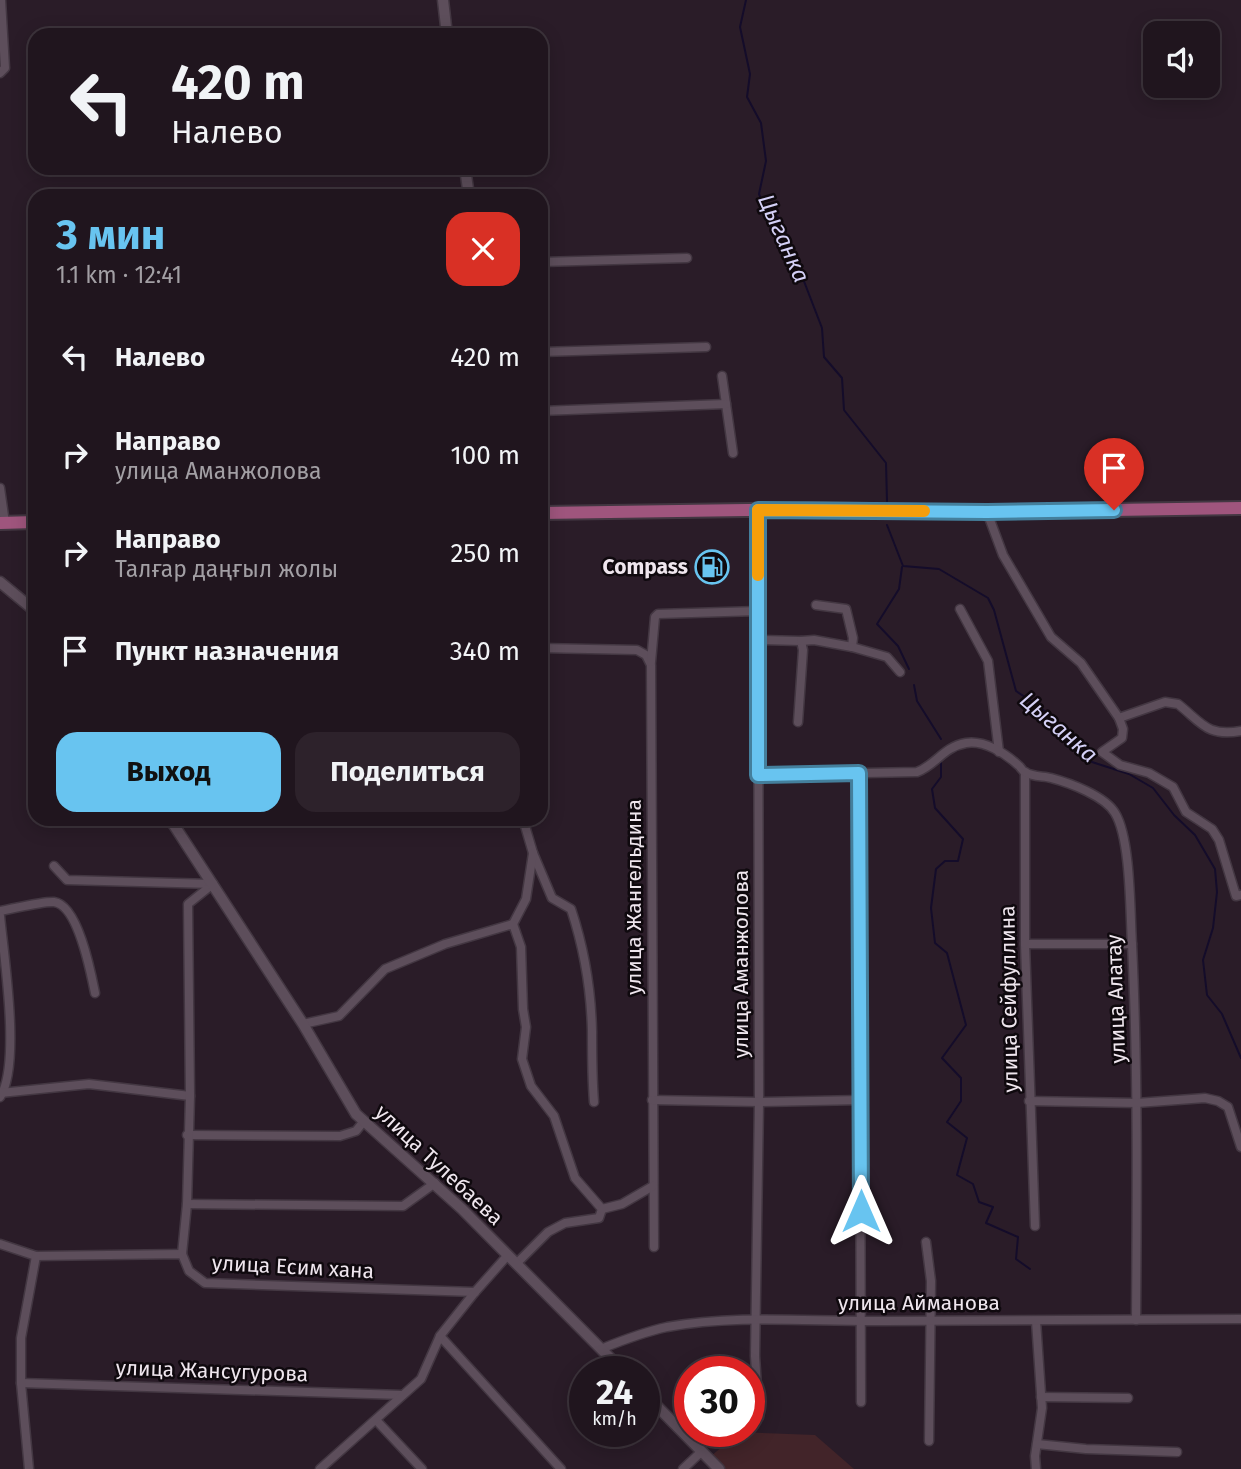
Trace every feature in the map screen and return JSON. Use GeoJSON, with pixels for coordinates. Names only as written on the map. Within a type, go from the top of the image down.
{"type":"FeatureCollection","features":[{"type":"Feature","properties":{"kind":"main road"},"geometry":{"type":"LineString","coordinates":[[548,513],[758,510],[987,512],[1241,508]]}},
{"type":"Feature","properties":{"kind":"main road"},"geometry":{"type":"LineString","coordinates":[[2,523],[28,522]]}},
{"type":"Feature","properties":{"kind":"street"},"geometry":{"type":"LineString","coordinates":[[0,73],[5,68],[1,0]]}},
{"type":"Feature","properties":{"kind":"street"},"geometry":{"type":"LineString","coordinates":[[443,0],[446,28]]}},
{"type":"Feature","properties":{"kind":"street"},"geometry":{"type":"LineString","coordinates":[[548,262],[687,258]]}},
{"type":"Feature","properties":{"kind":"street"},"geometry":{"type":"LineString","coordinates":[[548,352],[706,347]]}},
{"type":"Feature","properties":{"kind":"street"},"geometry":{"type":"LineString","coordinates":[[722,376],[733,453]]}},
{"type":"Feature","properties":{"kind":"street"},"geometry":{"type":"LineString","coordinates":[[548,411],[726,404]]}},
{"type":"Feature","properties":{"kind":"street"},"geometry":{"type":"LineString","coordinates":[[0,488],[2,523]]}},
{"type":"Feature","properties":{"kind":"street","name":"улица Аманжолова"},"geometry":{"type":"LineString","coordinates":[[755,1356],[759,1102],[758,510]]}},
{"type":"Feature","properties":{"kind":"street"},"geometry":{"type":"LineString","coordinates":[[987,512],[1003,555],[1051,637],[1081,663],[1119,718],[1123,729],[1122,738],[1102,752],[1120,765],[1149,773],[1173,787],[1186,811],[1212,829],[1219,840],[1236,896],[1241,895]]}},
{"type":"Feature","properties":{"kind":"street"},"geometry":{"type":"LineString","coordinates":[[0,582],[28,605]]}},
{"type":"Feature","properties":{"kind":"street"},"geometry":{"type":"LineString","coordinates":[[816,605],[846,609],[853,638],[852,647]]}},
{"type":"Feature","properties":{"kind":"street"},"geometry":{"type":"LineString","coordinates":[[960,609],[988,661],[999,752]]}},
{"type":"Feature","properties":{"kind":"street","name":"улица Жангельдина"},"geometry":{"type":"LineString","coordinates":[[654,1247],[651,665],[655,617],[658,614],[758,611]]}},
{"type":"Feature","properties":{"kind":"street"},"geometry":{"type":"LineString","coordinates":[[758,640],[814,640],[852,647],[883,655],[900,671]]}},
{"type":"Feature","properties":{"kind":"street"},"geometry":{"type":"LineString","coordinates":[[798,722],[803,650],[801,641]]}},
{"type":"Feature","properties":{"kind":"street"},"geometry":{"type":"LineString","coordinates":[[548,648],[637,650],[646,655],[651,665]]}},
{"type":"Feature","properties":{"kind":"street"},"geometry":{"type":"LineString","coordinates":[[1119,718],[1172,702],[1178,704],[1209,731],[1241,731]]}},
{"type":"Feature","properties":{"kind":"street"},"geometry":{"type":"LineString","coordinates":[[758,775],[917,772],[925,769],[949,748],[967,743],[979,743],[999,752]]}},
{"type":"Feature","properties":{"kind":"street","name":"улица Алатау"},"geometry":{"type":"LineString","coordinates":[[999,752],[1017,763],[1025,772],[1074,786],[1096,798],[1115,813],[1121,831],[1127,868],[1132,944],[1137,1103],[1136,1320]]}},
{"type":"Feature","properties":{"kind":"street","name":"улица Сейфуллина"},"geometry":{"type":"LineString","coordinates":[[1025,772],[1025,944],[1035,1226]]}},
{"type":"Feature","properties":{"kind":"street"},"geometry":{"type":"LineString","coordinates":[[859,773],[861,1402]]}},
{"type":"Feature","properties":{"kind":"street","name":"улица Тулебаева"},"geometry":{"type":"LineString","coordinates":[[175,826],[303,1024],[356,1114],[435,1183],[608,1356]]}},
{"type":"Feature","properties":{"kind":"street"},"geometry":{"type":"LineString","coordinates":[[525,826],[552,898],[571,909],[580,935],[588,980],[592,1031],[590,1064],[594,1102]]}},
{"type":"Feature","properties":{"kind":"street"},"geometry":{"type":"LineString","coordinates":[[303,1024],[339,1016],[385,969],[445,944],[513,924],[526,899],[533,853]]}},
{"type":"Feature","properties":{"kind":"street"},"geometry":{"type":"LineString","coordinates":[[54,866],[68,880],[213,884]]}},
{"type":"Feature","properties":{"kind":"street"},"geometry":{"type":"LineString","coordinates":[[182,1254],[187,1204],[190,1096],[188,904],[213,884]]}},
{"type":"Feature","properties":{"kind":"street"},"geometry":{"type":"LineString","coordinates":[[0,911],[54,902],[64,907],[83,942],[96,993]]}},
{"type":"Feature","properties":{"kind":"street"},"geometry":{"type":"LineString","coordinates":[[0,916],[8,990],[10,1066],[1,1094],[89,1084],[190,1096]]}},
{"type":"Feature","properties":{"kind":"street"},"geometry":{"type":"LineString","coordinates":[[513,924],[521,947],[526,1027],[522,1059],[531,1086],[554,1116],[575,1178],[602,1209]]}},
{"type":"Feature","properties":{"kind":"street"},"geometry":{"type":"LineString","coordinates":[[1025,944],[1132,944]]}},
{"type":"Feature","properties":{"kind":"street"},"geometry":{"type":"LineString","coordinates":[[1029,1101],[1137,1103],[1205,1098],[1228,1107],[1241,1147]]}},
{"type":"Feature","properties":{"kind":"street"},"geometry":{"type":"LineString","coordinates":[[652,1100],[861,1100]]}},
{"type":"Feature","properties":{"kind":"street"},"geometry":{"type":"LineString","coordinates":[[187,1135],[340,1136],[356,1131],[364,1121]]}},
{"type":"Feature","properties":{"kind":"street"},"geometry":{"type":"LineString","coordinates":[[187,1204],[403,1206],[435,1183]]}},
{"type":"Feature","properties":{"kind":"street"},"geometry":{"type":"LineString","coordinates":[[602,1209],[622,1204],[653,1186]]}},
{"type":"Feature","properties":{"kind":"street"},"geometry":{"type":"LineString","coordinates":[[516,1264],[548,1232],[565,1223],[599,1218],[602,1209]]}},
{"type":"Feature","properties":{"kind":"street"},"geometry":{"type":"LineString","coordinates":[[926,1242],[931,1281],[929,1441]]}},
{"type":"Feature","properties":{"kind":"street","name":"улица Есим хана"},"geometry":{"type":"LineString","coordinates":[[0,1244],[36,1255],[182,1254],[189,1271],[205,1283],[475,1292]]}},
{"type":"Feature","properties":{"kind":"street"},"geometry":{"type":"LineString","coordinates":[[29,1469],[21,1383],[21,1338],[36,1255]]}},
{"type":"Feature","properties":{"kind":"street"},"geometry":{"type":"LineString","coordinates":[[320,1469],[421,1379],[440,1336],[508,1255]]}},
{"type":"Feature","properties":{"kind":"street","name":"улица Айманова"},"geometry":{"type":"LineString","coordinates":[[601,1349],[636,1335],[665,1328],[693,1323],[756,1320],[1241,1319]]}},
{"type":"Feature","properties":{"kind":"street"},"geometry":{"type":"LineString","coordinates":[[1036,1321],[1042,1408],[1036,1469]]}},
{"type":"Feature","properties":{"kind":"street"},"geometry":{"type":"LineString","coordinates":[[440,1336],[561,1469]]}},
{"type":"Feature","properties":{"kind":"street","name":"улица Жансугурова"},"geometry":{"type":"LineString","coordinates":[[21,1383],[402,1395]]}},
{"type":"Feature","properties":{"kind":"street"},"geometry":{"type":"LineString","coordinates":[[1041,1397],[1128,1398]]}},
{"type":"Feature","properties":{"kind":"street"},"geometry":{"type":"LineString","coordinates":[[660,1410],[719,1469]]}},
{"type":"Feature","properties":{"kind":"street"},"geometry":{"type":"LineString","coordinates":[[376,1420],[422,1469]]}},
{"type":"Feature","properties":{"kind":"street"},"geometry":{"type":"LineString","coordinates":[[1037,1444],[1086,1449],[1177,1452]]}},
{"type":"Feature","properties":{"kind":"street"},"geometry":{"type":"LineString","coordinates":[[683,1469],[701,1452]]}},
{"type":"Feature","properties":{"kind":"shaded area"},"geometry":{"type":"Polygon","coordinates":[[[765,1433],[815,1435],[854,1469],[724,1469],[711,1456],[722,1447],[765,1447],[765,1433]]]}},
{"type":"Feature","properties":{"kind":"waterway","name":"Цыганка"},"geometry":{"type":"LineString","coordinates":[[746,0],[740,27],[750,74],[747,97],[761,123],[766,161],[759,194],[764,206],[780,219],[822,328],[824,357],[842,378],[844,410],[886,463],[887,501]]}},
{"type":"Feature","properties":{"kind":"waterway","name":"Цыганка"},"geometry":{"type":"LineString","coordinates":[[887,525],[903,566],[939,569],[988,598],[994,610],[1016,691],[1040,707],[1068,732],[1092,762],[1129,774],[1153,788],[1174,815],[1195,835],[1215,869],[1217,892],[1213,928],[1203,960],[1207,995],[1222,1014],[1241,1058]]}},
{"type":"Feature","properties":{"kind":"waterway"},"geometry":{"type":"LineString","coordinates":[[902,567],[899,589],[877,624],[898,646],[909,669]]}},
{"type":"Feature","properties":{"kind":"waterway"},"geometry":{"type":"LineString","coordinates":[[914,685],[917,701],[941,739]]}},
{"type":"Feature","properties":{"kind":"waterway"},"geometry":{"type":"LineString","coordinates":[[941,761],[941,777],[932,789],[935,808],[963,839],[958,861],[945,861],[936,869],[931,908],[935,943],[947,953],[966,1025],[942,1058],[961,1078],[961,1101],[947,1122],[967,1138],[957,1175],[973,1184],[979,1202],[993,1207],[986,1223],[1018,1237],[1016,1259],[1030,1269]]}},
{"type":"Feature","properties":{"kind":"slow traffic"},"geometry":{"type":"LineString","coordinates":[[758,575],[758,510],[924,511]]}},
{"type":"Feature","properties":{"kind":"place","name":"Compass"},"geometry":{"type":"Point","coordinates":[712,567]}},
{"type":"Feature","properties":{"kind":"route"},"geometry":{"type":"LineString","coordinates":[[861,1211],[859,773],[758,775],[758,510],[1114,510]]}}]}
